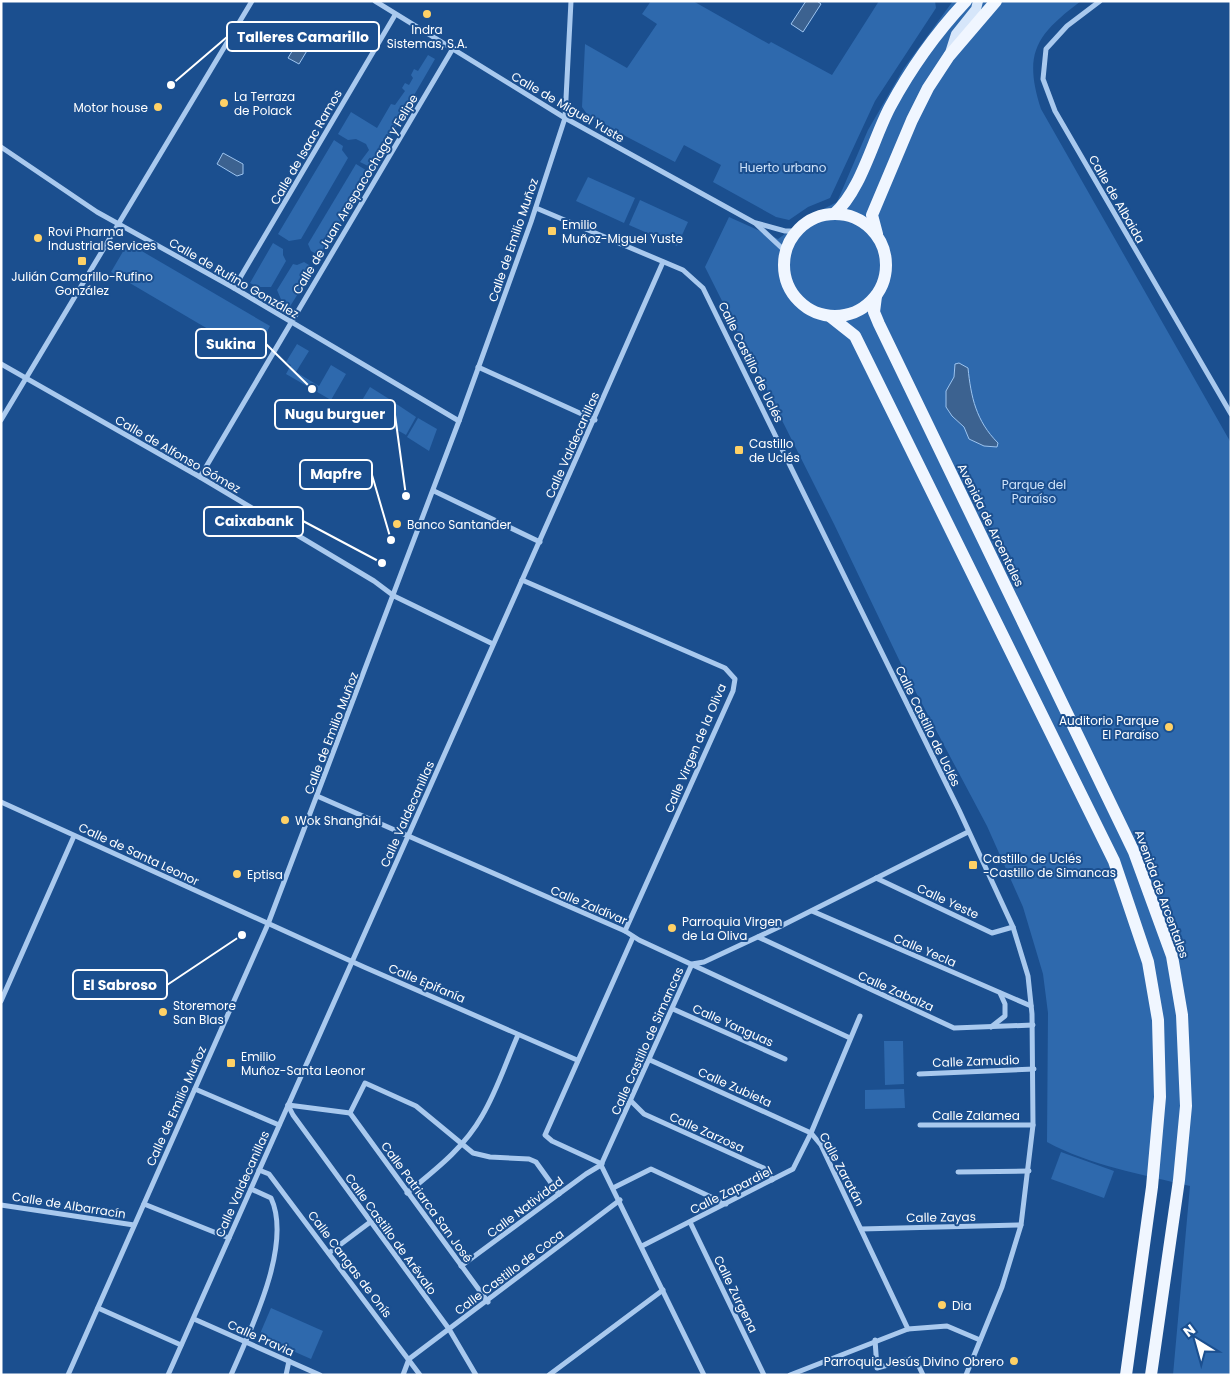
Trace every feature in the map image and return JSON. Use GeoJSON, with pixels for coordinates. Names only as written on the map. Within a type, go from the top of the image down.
{"type":"FeatureCollection","features":[{"type":"Feature","properties":{"kind":"main road"},"geometry":{"type":"LineString","coordinates":[[952,16],[954,1]]}},
{"type":"Feature","properties":{"kind":"main road"},"geometry":{"type":"LineString","coordinates":[[834,214],[850,197],[873,142],[908,75],[952,16],[966,1]]}},
{"type":"Feature","properties":{"kind":"main road"},"geometry":{"type":"LineString","coordinates":[[949,56],[956,34],[976,9],[978,1]]}},
{"type":"Feature","properties":{"kind":"main road"},"geometry":{"type":"LineString","coordinates":[[831,317],[856,312],[876,296],[882,285],[886,271],[885,257],[877,236],[872,214],[912,120],[928,88],[949,56],[996,1]]}},
{"type":"Feature","properties":{"kind":"main road"},"geometry":{"type":"LineString","coordinates":[[877,236],[863,222],[844,215],[834,214],[814,218],[797,231],[785,251],[784,274],[793,295],[809,310],[831,317],[855,336],[1110,852],[1148,962],[1158,1020],[1160,1097],[1152,1187],[1126,1375]]}},
{"type":"Feature","properties":{"kind":"main road","name":"Avenida de Arcentales"},"geometry":{"type":"LineString","coordinates":[[876,296],[874,312],[879,324],[1134,852],[1172,956],[1182,1015],[1186,1106],[1180,1173],[1151,1375]]}},
{"type":"Feature","properties":{"kind":"street"},"geometry":{"type":"LineString","coordinates":[[1,420],[252,1]]}},
{"type":"Feature","properties":{"kind":"street","name":"Calle de Miguel Yuste"},"geometry":{"type":"LineString","coordinates":[[375,1],[565,118],[755,223],[785,231],[797,231]]}},
{"type":"Feature","properties":{"kind":"street","name":"Calle de Emilio Muñoz"},"geometry":{"type":"LineString","coordinates":[[68,1375],[268,924],[460,421],[536,208],[565,118],[570,1]]}},
{"type":"Feature","properties":{"kind":"street","name":"Calle de Albaida"},"geometry":{"type":"LineString","coordinates":[[1100,1],[1067,26],[1046,50],[1043,79],[1055,111],[1231,414]]}},
{"type":"Feature","properties":{"kind":"street","name":"Calle de Isaac Ramos"},"geometry":{"type":"LineString","coordinates":[[234,288],[395,15]]}},
{"type":"Feature","properties":{"kind":"street","name":"Calle de Juan Arespacochaga y Felipe"},"geometry":{"type":"LineString","coordinates":[[200,478],[452,50]]}},
{"type":"Feature","properties":{"kind":"street","name":"Calle de Rufino González"},"geometry":{"type":"LineString","coordinates":[[1,147],[119,224],[234,288],[460,421]]}},
{"type":"Feature","properties":{"kind":"street","name":"Calle Castillo de Uclés"},"geometry":{"type":"LineString","coordinates":[[536,208],[683,270],[703,288],[1013,927],[1028,976],[1031,1006],[1034,1069],[1033,1124],[1029,1172],[1022,1225],[1002,1287],[966,1375]]}},
{"type":"Feature","properties":{"kind":"street","name":"Calle de Miguel Yuste"},"geometry":{"type":"LineString","coordinates":[[755,223],[785,251]]}},
{"type":"Feature","properties":{"kind":"street","name":"Calle Valdecanillas"},"geometry":{"type":"LineString","coordinates":[[168,1375],[663,262]]}},
{"type":"Feature","properties":{"kind":"street","name":"Calle de Alfonso Gómez"},"geometry":{"type":"LineString","coordinates":[[1,364],[200,478],[374,581],[394,596],[493,644]]}},
{"type":"Feature","properties":{"kind":"street"},"geometry":{"type":"LineString","coordinates":[[478,367],[594,420]]}},
{"type":"Feature","properties":{"kind":"street"},"geometry":{"type":"LineString","coordinates":[[434,491],[540,542]]}},
{"type":"Feature","properties":{"kind":"street","name":"Calle Virgen de la Oliva"},"geometry":{"type":"LineString","coordinates":[[522,580],[725,668],[735,679],[733,691],[625,931]]}},
{"type":"Feature","properties":{"kind":"street","name":"Calle Zaldívar"},"geometry":{"type":"LineString","coordinates":[[317,796],[625,931],[633,937],[850,1038]]}},
{"type":"Feature","properties":{"kind":"street","name":"Calle de Santa Leonor"},"geometry":{"type":"LineString","coordinates":[[1,802],[268,924]]}},
{"type":"Feature","properties":{"kind":"street","name":"Calle Castillo de Simancas"},"geometry":{"type":"LineString","coordinates":[[602,1164],[692,964],[704,962],[758,937],[968,832]]}},
{"type":"Feature","properties":{"kind":"street"},"geometry":{"type":"LineString","coordinates":[[1,1000],[74,836]]}},
{"type":"Feature","properties":{"kind":"street","name":"Calle Yeste"},"geometry":{"type":"LineString","coordinates":[[876,878],[992,932],[1013,927]]}},
{"type":"Feature","properties":{"kind":"street","name":"Calle Yecla"},"geometry":{"type":"LineString","coordinates":[[812,911],[1031,1006]]}},
{"type":"Feature","properties":{"kind":"street","name":"Calle Epifanía"},"geometry":{"type":"LineString","coordinates":[[268,924],[578,1060]]}},
{"type":"Feature","properties":{"kind":"street"},"geometry":{"type":"LineString","coordinates":[[633,937],[545,1134],[552,1141],[602,1164],[704,1375]]}},
{"type":"Feature","properties":{"kind":"street","name":"Calle Zabalza"},"geometry":{"type":"LineString","coordinates":[[758,937],[954,1028],[1032,1025]]}},
{"type":"Feature","properties":{"kind":"street"},"geometry":{"type":"LineString","coordinates":[[990,1028],[1005,1016],[1005,1004],[1000,993]]}},
{"type":"Feature","properties":{"kind":"street","name":"Calle Yanguas"},"geometry":{"type":"LineString","coordinates":[[673,1009],[785,1059]]}},
{"type":"Feature","properties":{"kind":"street","name":"Calle Zaratán"},"geometry":{"type":"LineString","coordinates":[[860,1016],[811,1133],[821,1145],[908,1329]]}},
{"type":"Feature","properties":{"kind":"street"},"geometry":{"type":"LineString","coordinates":[[408,1193],[434,1173],[461,1145],[483,1115],[518,1035]]}},
{"type":"Feature","properties":{"kind":"street","name":"Calle Zubieta"},"geometry":{"type":"LineString","coordinates":[[650,1060],[811,1133]]}},
{"type":"Feature","properties":{"kind":"street","name":"Calle Zamudio"},"geometry":{"type":"LineString","coordinates":[[919,1074],[1034,1069]]}},
{"type":"Feature","properties":{"kind":"street"},"geometry":{"type":"LineString","coordinates":[[288,1105],[350,1113],[365,1083],[416,1106],[473,1153],[490,1157],[529,1159],[536,1162],[559,1194]]}},
{"type":"Feature","properties":{"kind":"street"},"geometry":{"type":"LineString","coordinates":[[195,1089],[279,1125]]}},
{"type":"Feature","properties":{"kind":"street","name":"Calle Zarzosa"},"geometry":{"type":"LineString","coordinates":[[631,1101],[644,1114],[768,1170],[772,1180]]}},
{"type":"Feature","properties":{"kind":"street","name":"Calle Castillo de Arévalo"},"geometry":{"type":"LineString","coordinates":[[288,1105],[293,1115],[369,1223],[449,1329],[476,1375]]}},
{"type":"Feature","properties":{"kind":"street","name":"Calle Patriarca San José"},"geometry":{"type":"LineString","coordinates":[[350,1113],[488,1302]]}},
{"type":"Feature","properties":{"kind":"street","name":"Calle Zalamea"},"geometry":{"type":"LineString","coordinates":[[920,1125],[1033,1124]]}},
{"type":"Feature","properties":{"kind":"street","name":"Calle Zapardiel"},"geometry":{"type":"LineString","coordinates":[[642,1246],[793,1169],[811,1133]]}},
{"type":"Feature","properties":{"kind":"street","name":"Calle Natividad"},"geometry":{"type":"LineString","coordinates":[[461,1266],[602,1164]]}},
{"type":"Feature","properties":{"kind":"street"},"geometry":{"type":"LineString","coordinates":[[613,1188],[652,1169],[726,1204]]}},
{"type":"Feature","properties":{"kind":"street","name":"Calle Cangas de Onís"},"geometry":{"type":"LineString","coordinates":[[259,1170],[269,1174],[420,1375]]}},
{"type":"Feature","properties":{"kind":"street"},"geometry":{"type":"LineString","coordinates":[[958,1172],[1029,1172]]}},
{"type":"Feature","properties":{"kind":"street"},"geometry":{"type":"LineString","coordinates":[[231,1375],[262,1303],[273,1263],[276,1231],[275,1206],[271,1198],[250,1189]]}},
{"type":"Feature","properties":{"kind":"street","name":"Calle Castillo de Coca"},"geometry":{"type":"LineString","coordinates":[[409,1359],[488,1302],[620,1200]]}},
{"type":"Feature","properties":{"kind":"street"},"geometry":{"type":"LineString","coordinates":[[144,1204],[229,1238]]}},
{"type":"Feature","properties":{"kind":"street","name":"Calle de Albarracín"},"geometry":{"type":"LineString","coordinates":[[1,1205],[134,1225]]}},
{"type":"Feature","properties":{"kind":"street","name":"Calle Zurgena"},"geometry":{"type":"LineString","coordinates":[[690,1222],[764,1375]]}},
{"type":"Feature","properties":{"kind":"street"},"geometry":{"type":"LineString","coordinates":[[329,1252],[369,1223]]}},
{"type":"Feature","properties":{"kind":"street","name":"Calle Zayas"},"geometry":{"type":"LineString","coordinates":[[861,1228],[1022,1225]]}},
{"type":"Feature","properties":{"kind":"street"},"geometry":{"type":"LineString","coordinates":[[549,1375],[663,1290]]}},
{"type":"Feature","properties":{"kind":"street"},"geometry":{"type":"LineString","coordinates":[[98,1308],[181,1345]]}},
{"type":"Feature","properties":{"kind":"street","name":"Calle Pravia"},"geometry":{"type":"LineString","coordinates":[[194,1319],[320,1375]]}},
{"type":"Feature","properties":{"kind":"street"},"geometry":{"type":"LineString","coordinates":[[790,1375],[875,1340],[908,1329],[947,1326],[980,1340]]}},
{"type":"Feature","properties":{"kind":"street"},"geometry":{"type":"LineString","coordinates":[[875,1340],[878,1375]]}},
{"type":"Feature","properties":{"kind":"street"},"geometry":{"type":"LineString","coordinates":[[403,1375],[409,1359]]}},
{"type":"Feature","properties":{"kind":"street"},"geometry":{"type":"LineString","coordinates":[[877,1368],[906,1360],[917,1362],[923,1375]]}},
{"type":"Feature","properties":{"kind":"street"},"geometry":{"type":"LineString","coordinates":[[286,1375],[289,1361]]}},
{"type":"Feature","properties":{"kind":"green space","name":"Huerto urbano"},"geometry":{"type":"Polygon","coordinates":[[[651,1],[693,1],[769,44],[771,42],[832,75],[879,1],[935,1],[936,8],[875,101],[830,198],[808,207],[789,220],[776,217],[713,182],[721,165],[684,145],[675,162],[589,117],[582,107],[585,44],[627,68],[657,24],[642,14],[651,1]]]}},
{"type":"Feature","properties":{"kind":"green space","name":"Parque del Paraíso"},"geometry":{"type":"Polygon","coordinates":[[[953,1],[1081,1],[1053,24],[1037,47],[1033,73],[1041,109],[1231,443],[1231,1375],[1173,1375],[1190,1186],[1099,1163],[1047,1142],[1048,1013],[1043,974],[1023,907],[987,826],[903,668],[834,524],[705,267],[729,217],[778,239],[810,216],[837,202],[868,130],[904,68],[953,1]]]}},
{"type":"Feature","properties":{"kind":"green space"},"geometry":{"type":"Polygon","coordinates":[[[428,55],[435,59],[372,168],[360,162],[369,150],[366,144],[356,139],[348,140],[338,134],[351,112],[377,128],[391,104],[395,105],[405,91],[402,88],[405,83],[409,85],[413,78],[411,75],[414,69],[418,71],[428,55]]]}},
{"type":"Feature","properties":{"kind":"green space"},"geometry":{"type":"Polygon","coordinates":[[[334,140],[343,146],[342,150],[348,158],[301,239],[289,241],[278,234],[334,140]]]}},
{"type":"Feature","properties":{"kind":"green space"},"geometry":{"type":"Polygon","coordinates":[[[356,164],[369,172],[320,256],[311,251],[308,244],[356,164]]]}},
{"type":"Feature","properties":{"kind":"green space"},"geometry":{"type":"Polygon","coordinates":[[[588,177],[635,198],[624,223],[576,201],[588,177]]]}},
{"type":"Feature","properties":{"kind":"green space"},"geometry":{"type":"Polygon","coordinates":[[[640,200],[688,222],[677,246],[629,225],[640,200]]]}},
{"type":"Feature","properties":{"kind":"green space"},"geometry":{"type":"Polygon","coordinates":[[[128,243],[270,326],[254,356],[111,272],[128,243]]]}},
{"type":"Feature","properties":{"kind":"green space"},"geometry":{"type":"Polygon","coordinates":[[[273,243],[283,249],[286,261],[271,287],[258,287],[250,283],[273,243]]]}},
{"type":"Feature","properties":{"kind":"green space"},"geometry":{"type":"Polygon","coordinates":[[[304,262],[314,268],[289,308],[283,304],[277,290],[293,264],[297,265],[304,262]]]}},
{"type":"Feature","properties":{"kind":"green space"},"geometry":{"type":"Polygon","coordinates":[[[297,344],[309,351],[296,372],[319,386],[331,365],[346,374],[331,400],[286,374],[291,365],[286,362],[297,344]]]}},
{"type":"Feature","properties":{"kind":"green space"},"geometry":{"type":"Polygon","coordinates":[[[370,387],[394,402],[382,422],[358,407],[370,387]]]}},
{"type":"Feature","properties":{"kind":"green space"},"geometry":{"type":"Polygon","coordinates":[[[395,403],[416,417],[406,435],[383,422],[395,403]]]}},
{"type":"Feature","properties":{"kind":"green space"},"geometry":{"type":"Polygon","coordinates":[[[418,418],[437,429],[429,451],[407,437],[418,418]]]}},
{"type":"Feature","properties":{"kind":"green space"},"geometry":{"type":"Polygon","coordinates":[[[884,1041],[903,1041],[904,1084],[885,1085],[884,1041]]]}},
{"type":"Feature","properties":{"kind":"green space"},"geometry":{"type":"Polygon","coordinates":[[[904,1089],[905,1108],[865,1109],[865,1090],[904,1089]]]}},
{"type":"Feature","properties":{"kind":"green space"},"geometry":{"type":"Polygon","coordinates":[[[1061,1152],[1114,1171],[1104,1198],[1051,1179],[1061,1152]]]}},
{"type":"Feature","properties":{"kind":"green space"},"geometry":{"type":"Polygon","coordinates":[[[271,1308],[323,1331],[311,1359],[259,1336],[271,1308]]]}},
{"type":"Feature","properties":{"kind":"shaded area"},"geometry":{"type":"Polygon","coordinates":[[[806,1],[817,1],[821,4],[803,32],[791,24],[806,1]]]}},
{"type":"Feature","properties":{"kind":"shaded area"},"geometry":{"type":"Polygon","coordinates":[[[300,38],[311,44],[299,64],[288,58],[300,38]]]}},
{"type":"Feature","properties":{"kind":"shaded area"},"geometry":{"type":"Polygon","coordinates":[[[223,153],[243,164],[243,174],[237,176],[217,164],[223,153]]]}},
{"type":"Feature","properties":{"kind":"shaded area"},"geometry":{"type":"Polygon","coordinates":[[[959,363],[968,368],[976,408],[984,426],[998,443],[997,447],[984,446],[969,439],[964,427],[952,416],[946,407],[946,391],[954,377],[955,364],[959,363]]]}},
{"type":"Feature","properties":{"kind":"place","name":"Indra Sistemas, S.A."},"geometry":{"type":"Point","coordinates":[427,14]}},
{"type":"Feature","properties":{"kind":"place","name":"Talleres Camarillo"},"geometry":{"type":"Point","coordinates":[171,85]}},
{"type":"Feature","properties":{"kind":"place","name":"La Terraza de Polack"},"geometry":{"type":"Point","coordinates":[224,103]}},
{"type":"Feature","properties":{"kind":"place","name":"Motor house"},"geometry":{"type":"Point","coordinates":[158,107]}},
{"type":"Feature","properties":{"kind":"place","name":"Emilio Muñoz-Miguel Yuste"},"geometry":{"type":"Point","coordinates":[552,231]}},
{"type":"Feature","properties":{"kind":"place","name":"Rovi Pharma Industrial Services"},"geometry":{"type":"Point","coordinates":[38,238]}},
{"type":"Feature","properties":{"kind":"place","name":"Julián Camarillo-Rufino González"},"geometry":{"type":"Point","coordinates":[82,261]}},
{"type":"Feature","properties":{"kind":"place","name":"Sukina"},"geometry":{"type":"Point","coordinates":[312,389]}},
{"type":"Feature","properties":{"kind":"place","name":"Castillo de Uclés"},"geometry":{"type":"Point","coordinates":[739,450]}},
{"type":"Feature","properties":{"kind":"place","name":"Nugu burguer"},"geometry":{"type":"Point","coordinates":[406,496]}},
{"type":"Feature","properties":{"kind":"place","name":"Banco Santander"},"geometry":{"type":"Point","coordinates":[397,524]}},
{"type":"Feature","properties":{"kind":"place","name":"Mapfre"},"geometry":{"type":"Point","coordinates":[391,540]}},
{"type":"Feature","properties":{"kind":"place","name":"Caixabank"},"geometry":{"type":"Point","coordinates":[382,563]}},
{"type":"Feature","properties":{"kind":"place","name":"Auditorio Parque El Paraíso"},"geometry":{"type":"Point","coordinates":[1169,727]}},
{"type":"Feature","properties":{"kind":"place","name":"Wok Shanghái"},"geometry":{"type":"Point","coordinates":[285,820]}},
{"type":"Feature","properties":{"kind":"place","name":"Castillo de Uclés -Castillo de Simancas"},"geometry":{"type":"Point","coordinates":[973,865]}},
{"type":"Feature","properties":{"kind":"place","name":"Eptisa"},"geometry":{"type":"Point","coordinates":[237,874]}},
{"type":"Feature","properties":{"kind":"place","name":"Parroquia Virgen de La Oliva"},"geometry":{"type":"Point","coordinates":[672,928]}},
{"type":"Feature","properties":{"kind":"place","name":"El Sabroso"},"geometry":{"type":"Point","coordinates":[242,935]}},
{"type":"Feature","properties":{"kind":"place","name":"Storemore San Blas"},"geometry":{"type":"Point","coordinates":[163,1012]}},
{"type":"Feature","properties":{"kind":"place","name":"Emilio Muñoz-Santa Leonor"},"geometry":{"type":"Point","coordinates":[231,1063]}},
{"type":"Feature","properties":{"kind":"place","name":"Dia"},"geometry":{"type":"Point","coordinates":[942,1305]}},
{"type":"Feature","properties":{"kind":"place","name":"Parroquia Jesús Divino Obrero"},"geometry":{"type":"Point","coordinates":[1014,1361]}}]}
